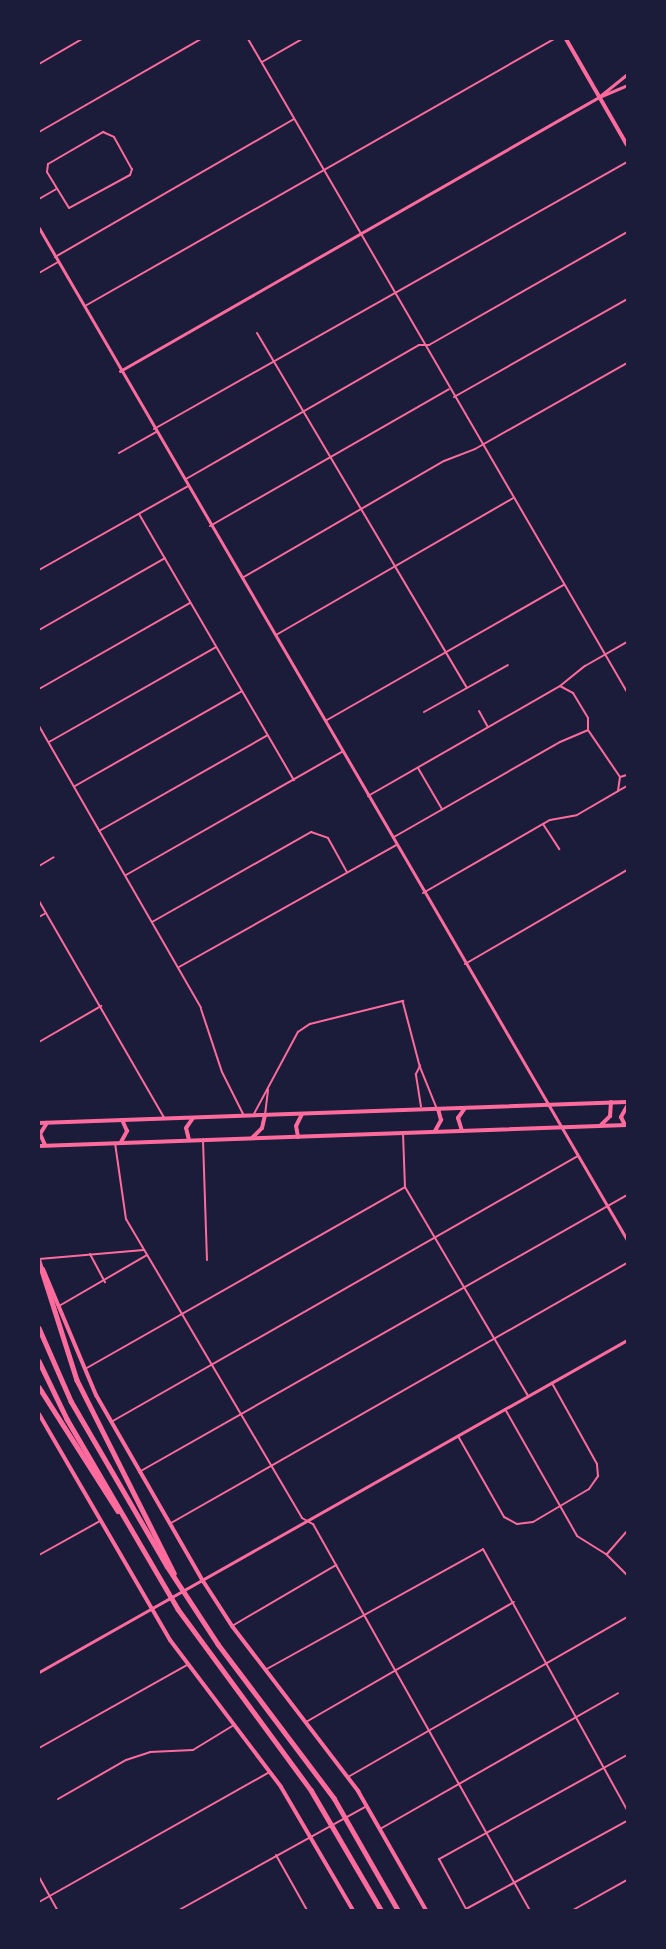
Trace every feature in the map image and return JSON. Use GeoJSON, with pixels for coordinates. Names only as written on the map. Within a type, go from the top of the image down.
{"type":"FeatureCollection","features":[{"type":"Feature","properties":{"kind":"highway"},"geometry":{"type":"LineString","coordinates":[[39,1260],[77,1380],[171,1563],[177,1581]]}},
{"type":"Feature","properties":{"kind":"highway"},"geometry":{"type":"LineString","coordinates":[[39,1328],[71,1401],[177,1581],[218,1644],[330,1792],[398,1910]]}},
{"type":"Feature","properties":{"kind":"highway"},"geometry":{"type":"LineString","coordinates":[[39,1361],[67,1419],[194,1635],[311,1790],[381,1910]]}},
{"type":"Feature","properties":{"kind":"highway"},"geometry":{"type":"LineString","coordinates":[[39,1388],[128,1523]]}},
{"type":"Feature","properties":{"kind":"main road"},"geometry":{"type":"LineString","coordinates":[[566,39],[627,145]]}},
{"type":"Feature","properties":{"kind":"main road"},"geometry":{"type":"LineString","coordinates":[[600,1126],[610,1116],[611,1102]]}},
{"type":"Feature","properties":{"kind":"main road"},"geometry":{"type":"LineString","coordinates":[[39,1123],[611,1102],[627,1104],[621,1118],[626,1125]]}},
{"type":"Feature","properties":{"kind":"main road"},"geometry":{"type":"LineString","coordinates":[[462,1131],[458,1118],[466,1108]]}},
{"type":"Feature","properties":{"kind":"main road"},"geometry":{"type":"LineString","coordinates":[[434,1132],[441,1120],[438,1109]]}},
{"type":"Feature","properties":{"kind":"main road"},"geometry":{"type":"LineString","coordinates":[[298,1137],[296,1126],[302,1114]]}},
{"type":"Feature","properties":{"kind":"main road"},"geometry":{"type":"LineString","coordinates":[[251,1138],[262,1128],[265,1115]]}},
{"type":"Feature","properties":{"kind":"main road"},"geometry":{"type":"LineString","coordinates":[[189,1140],[186,1128],[193,1118]]}},
{"type":"Feature","properties":{"kind":"main road"},"geometry":{"type":"LineString","coordinates":[[118,1143],[127,1131],[122,1120]]}},
{"type":"Feature","properties":{"kind":"main road"},"geometry":{"type":"LineString","coordinates":[[46,1146],[40,1134],[47,1123]]}},
{"type":"Feature","properties":{"kind":"main road"},"geometry":{"type":"LineString","coordinates":[[39,1146],[626,1125]]}},
{"type":"Feature","properties":{"kind":"main road"},"geometry":{"type":"LineString","coordinates":[[39,1260],[57,1307],[110,1422],[169,1524],[232,1626],[348,1777],[426,1910]]}},
{"type":"Feature","properties":{"kind":"main road"},"geometry":{"type":"LineString","coordinates":[[39,1414],[40,1420],[151,1610],[187,1665],[270,1772],[312,1836],[353,1910]]}},
{"type":"Feature","properties":{"kind":"street"},"geometry":{"type":"LineString","coordinates":[[39,64],[82,39]]}},
{"type":"Feature","properties":{"kind":"street"},"geometry":{"type":"LineString","coordinates":[[39,132],[201,39]]}},
{"type":"Feature","properties":{"kind":"street"},"geometry":{"type":"LineString","coordinates":[[248,39],[393,293],[627,692]]}},
{"type":"Feature","properties":{"kind":"street"},"geometry":{"type":"LineString","coordinates":[[262,62],[302,39]]}},
{"type":"Feature","properties":{"kind":"street"},"geometry":{"type":"LineString","coordinates":[[84,307],[554,39]]}},
{"type":"Feature","properties":{"kind":"street"},"geometry":{"type":"LineString","coordinates":[[599,97],[605,88],[627,74]]}},
{"type":"Feature","properties":{"kind":"street"},"geometry":{"type":"LineString","coordinates":[[120,371],[599,97],[627,85]]}},
{"type":"Feature","properties":{"kind":"street"},"geometry":{"type":"LineString","coordinates":[[55,257],[294,119]]}},
{"type":"Feature","properties":{"kind":"street"},"geometry":{"type":"LineString","coordinates":[[103,132],[112,134],[132,169],[130,175],[122,182],[75,208],[64,204],[56,189],[47,172],[48,165],[103,132]]}},
{"type":"Feature","properties":{"kind":"street"},"geometry":{"type":"LineString","coordinates":[[119,453],[274,361],[627,162]]}},
{"type":"Feature","properties":{"kind":"street"},"geometry":{"type":"LineString","coordinates":[[39,199],[56,189]]}},
{"type":"Feature","properties":{"kind":"street"},"geometry":{"type":"LineString","coordinates":[[39,228],[423,893],[627,1240]]}},
{"type":"Feature","properties":{"kind":"street"},"geometry":{"type":"LineString","coordinates":[[184,480],[303,411],[627,232]]}},
{"type":"Feature","properties":{"kind":"street"},"geometry":{"type":"LineString","coordinates":[[39,273],[58,262]]}},
{"type":"Feature","properties":{"kind":"street"},"geometry":{"type":"LineString","coordinates":[[454,397],[627,300]]}},
{"type":"Feature","properties":{"kind":"street"},"geometry":{"type":"LineString","coordinates":[[257,333],[467,688]]}},
{"type":"Feature","properties":{"kind":"street"},"geometry":{"type":"LineString","coordinates":[[241,578],[444,461],[482,446],[627,363]]}},
{"type":"Feature","properties":{"kind":"street"},"geometry":{"type":"LineString","coordinates":[[210,526],[449,389]]}},
{"type":"Feature","properties":{"kind":"street"},"geometry":{"type":"LineString","coordinates":[[39,570],[188,486]]}},
{"type":"Feature","properties":{"kind":"street"},"geometry":{"type":"LineString","coordinates":[[275,636],[513,498]]}},
{"type":"Feature","properties":{"kind":"street"},"geometry":{"type":"LineString","coordinates":[[139,514],[294,780]]}},
{"type":"Feature","properties":{"kind":"street"},"geometry":{"type":"LineString","coordinates":[[39,630],[165,558]]}},
{"type":"Feature","properties":{"kind":"street"},"geometry":{"type":"LineString","coordinates":[[325,722],[564,585]]}},
{"type":"Feature","properties":{"kind":"street"},"geometry":{"type":"LineString","coordinates":[[39,689],[190,603]]}},
{"type":"Feature","properties":{"kind":"street"},"geometry":{"type":"LineString","coordinates":[[368,796],[560,686],[627,642]]}},
{"type":"Feature","properties":{"kind":"street"},"geometry":{"type":"LineString","coordinates":[[48,742],[216,647]]}},
{"type":"Feature","properties":{"kind":"street"},"geometry":{"type":"LineString","coordinates":[[424,712],[508,664]]}},
{"type":"Feature","properties":{"kind":"street"},"geometry":{"type":"LineString","coordinates":[[392,838],[588,730],[590,723],[581,705],[569,689],[560,686]]}},
{"type":"Feature","properties":{"kind":"street"},"geometry":{"type":"LineString","coordinates":[[74,786],[242,691]]}},
{"type":"Feature","properties":{"kind":"street"},"geometry":{"type":"LineString","coordinates":[[479,711],[488,727]]}},
{"type":"Feature","properties":{"kind":"street"},"geometry":{"type":"LineString","coordinates":[[39,726],[201,1009],[222,1072],[244,1116]]}},
{"type":"Feature","properties":{"kind":"street"},"geometry":{"type":"LineString","coordinates":[[588,730],[620,777],[618,791]]}},
{"type":"Feature","properties":{"kind":"street"},"geometry":{"type":"LineString","coordinates":[[99,831],[268,735]]}},
{"type":"Feature","properties":{"kind":"street"},"geometry":{"type":"LineString","coordinates":[[125,876],[342,752]]}},
{"type":"Feature","properties":{"kind":"street"},"geometry":{"type":"LineString","coordinates":[[418,768],[442,809]]}},
{"type":"Feature","properties":{"kind":"street"},"geometry":{"type":"LineString","coordinates":[[620,777],[627,775]]}},
{"type":"Feature","properties":{"kind":"street"},"geometry":{"type":"LineString","coordinates":[[423,893],[543,824],[594,806],[627,786]]}},
{"type":"Feature","properties":{"kind":"street"},"geometry":{"type":"LineString","coordinates":[[543,824],[559,849]]}},
{"type":"Feature","properties":{"kind":"street"},"geometry":{"type":"LineString","coordinates":[[152,922],[311,832],[328,838],[347,872]]}},
{"type":"Feature","properties":{"kind":"street"},"geometry":{"type":"LineString","coordinates":[[178,968],[396,844]]}},
{"type":"Feature","properties":{"kind":"street"},"geometry":{"type":"LineString","coordinates":[[39,866],[54,856]]}},
{"type":"Feature","properties":{"kind":"street"},"geometry":{"type":"LineString","coordinates":[[465,964],[627,870]]}},
{"type":"Feature","properties":{"kind":"street"},"geometry":{"type":"LineString","coordinates":[[39,901],[165,1119]]}},
{"type":"Feature","properties":{"kind":"street"},"geometry":{"type":"LineString","coordinates":[[39,917],[46,913]]}},
{"type":"Feature","properties":{"kind":"street"},"geometry":{"type":"LineString","coordinates":[[39,1042],[101,1006]]}},
{"type":"Feature","properties":{"kind":"street"},"geometry":{"type":"LineString","coordinates":[[404,1133],[405,1187],[528,1396]]}},
{"type":"Feature","properties":{"kind":"street"},"geometry":{"type":"LineString","coordinates":[[203,1140],[207,1260]]}},
{"type":"Feature","properties":{"kind":"street"},"geometry":{"type":"LineString","coordinates":[[118,1143],[124,1211],[144,1250],[271,1465],[336,1565],[530,1910]]}},
{"type":"Feature","properties":{"kind":"street"},"geometry":{"type":"LineString","coordinates":[[110,1422],[578,1156]]}},
{"type":"Feature","properties":{"kind":"street"},"geometry":{"type":"LineString","coordinates":[[85,1369],[405,1187]]}},
{"type":"Feature","properties":{"kind":"street"},"geometry":{"type":"LineString","coordinates":[[139,1472],[627,1195]]}},
{"type":"Feature","properties":{"kind":"street"},"geometry":{"type":"LineString","coordinates":[[39,1260],[144,1250]]}},
{"type":"Feature","properties":{"kind":"street"},"geometry":{"type":"LineString","coordinates":[[90,1254],[105,1282]]}},
{"type":"Feature","properties":{"kind":"street"},"geometry":{"type":"LineString","coordinates":[[57,1307],[105,1282],[147,1255]]}},
{"type":"Feature","properties":{"kind":"street"},"geometry":{"type":"LineString","coordinates":[[169,1524],[627,1263]]}},
{"type":"Feature","properties":{"kind":"street"},"geometry":{"type":"LineString","coordinates":[[39,1672],[627,1340]]}},
{"type":"Feature","properties":{"kind":"street"},"geometry":{"type":"LineString","coordinates":[[458,1436],[504,1517],[525,1524],[560,1507],[590,1489],[598,1472],[552,1383]]}},
{"type":"Feature","properties":{"kind":"street"},"geometry":{"type":"LineString","coordinates":[[505,1409],[580,1540],[606,1554],[627,1575]]}},
{"type":"Feature","properties":{"kind":"street"},"geometry":{"type":"LineString","coordinates":[[39,1556],[100,1521]]}},
{"type":"Feature","properties":{"kind":"street"},"geometry":{"type":"LineString","coordinates":[[606,1554],[627,1531]]}},
{"type":"Feature","properties":{"kind":"street"},"geometry":{"type":"LineString","coordinates":[[265,1670],[483,1549],[548,1662],[627,1810]]}},
{"type":"Feature","properties":{"kind":"street"},"geometry":{"type":"LineString","coordinates":[[232,1626],[336,1565]]}},
{"type":"Feature","properties":{"kind":"street"},"geometry":{"type":"LineString","coordinates":[[306,1722],[514,1602]]}},
{"type":"Feature","properties":{"kind":"street"},"geometry":{"type":"LineString","coordinates":[[348,1777],[627,1617]]}},
{"type":"Feature","properties":{"kind":"street"},"geometry":{"type":"LineString","coordinates":[[39,1748],[187,1665]]}},
{"type":"Feature","properties":{"kind":"street"},"geometry":{"type":"LineString","coordinates":[[380,1829],[618,1693]]}},
{"type":"Feature","properties":{"kind":"street"},"geometry":{"type":"LineString","coordinates":[[58,1799],[126,1760],[150,1752],[193,1750],[234,1725]]}},
{"type":"Feature","properties":{"kind":"street"},"geometry":{"type":"LineString","coordinates":[[627,1755],[439,1859],[466,1909],[627,1821]]}},
{"type":"Feature","properties":{"kind":"street"},"geometry":{"type":"LineString","coordinates":[[39,1902],[270,1772]]}},
{"type":"Feature","properties":{"kind":"street"},"geometry":{"type":"LineString","coordinates":[[179,1910],[367,1806]]}},
{"type":"Feature","properties":{"kind":"street"},"geometry":{"type":"LineString","coordinates":[[276,1855],[307,1910]]}},
{"type":"Feature","properties":{"kind":"street"},"geometry":{"type":"LineString","coordinates":[[39,1877],[57,1910]]}},
{"type":"Feature","properties":{"kind":"street"},"geometry":{"type":"LineString","coordinates":[[573,1910],[627,1880]]}},
{"type":"Feature","properties":{"kind":"lane"},"geometry":{"type":"LineString","coordinates":[[254,1115],[303,1028],[383,1003],[403,1001],[420,1066],[438,1109]]}},
{"type":"Feature","properties":{"kind":"lane"},"geometry":{"type":"LineString","coordinates":[[420,1066],[416,1074],[422,1109]]}},
{"type":"Feature","properties":{"kind":"lane"},"geometry":{"type":"LineString","coordinates":[[265,1115],[268,1089]]}}]}
